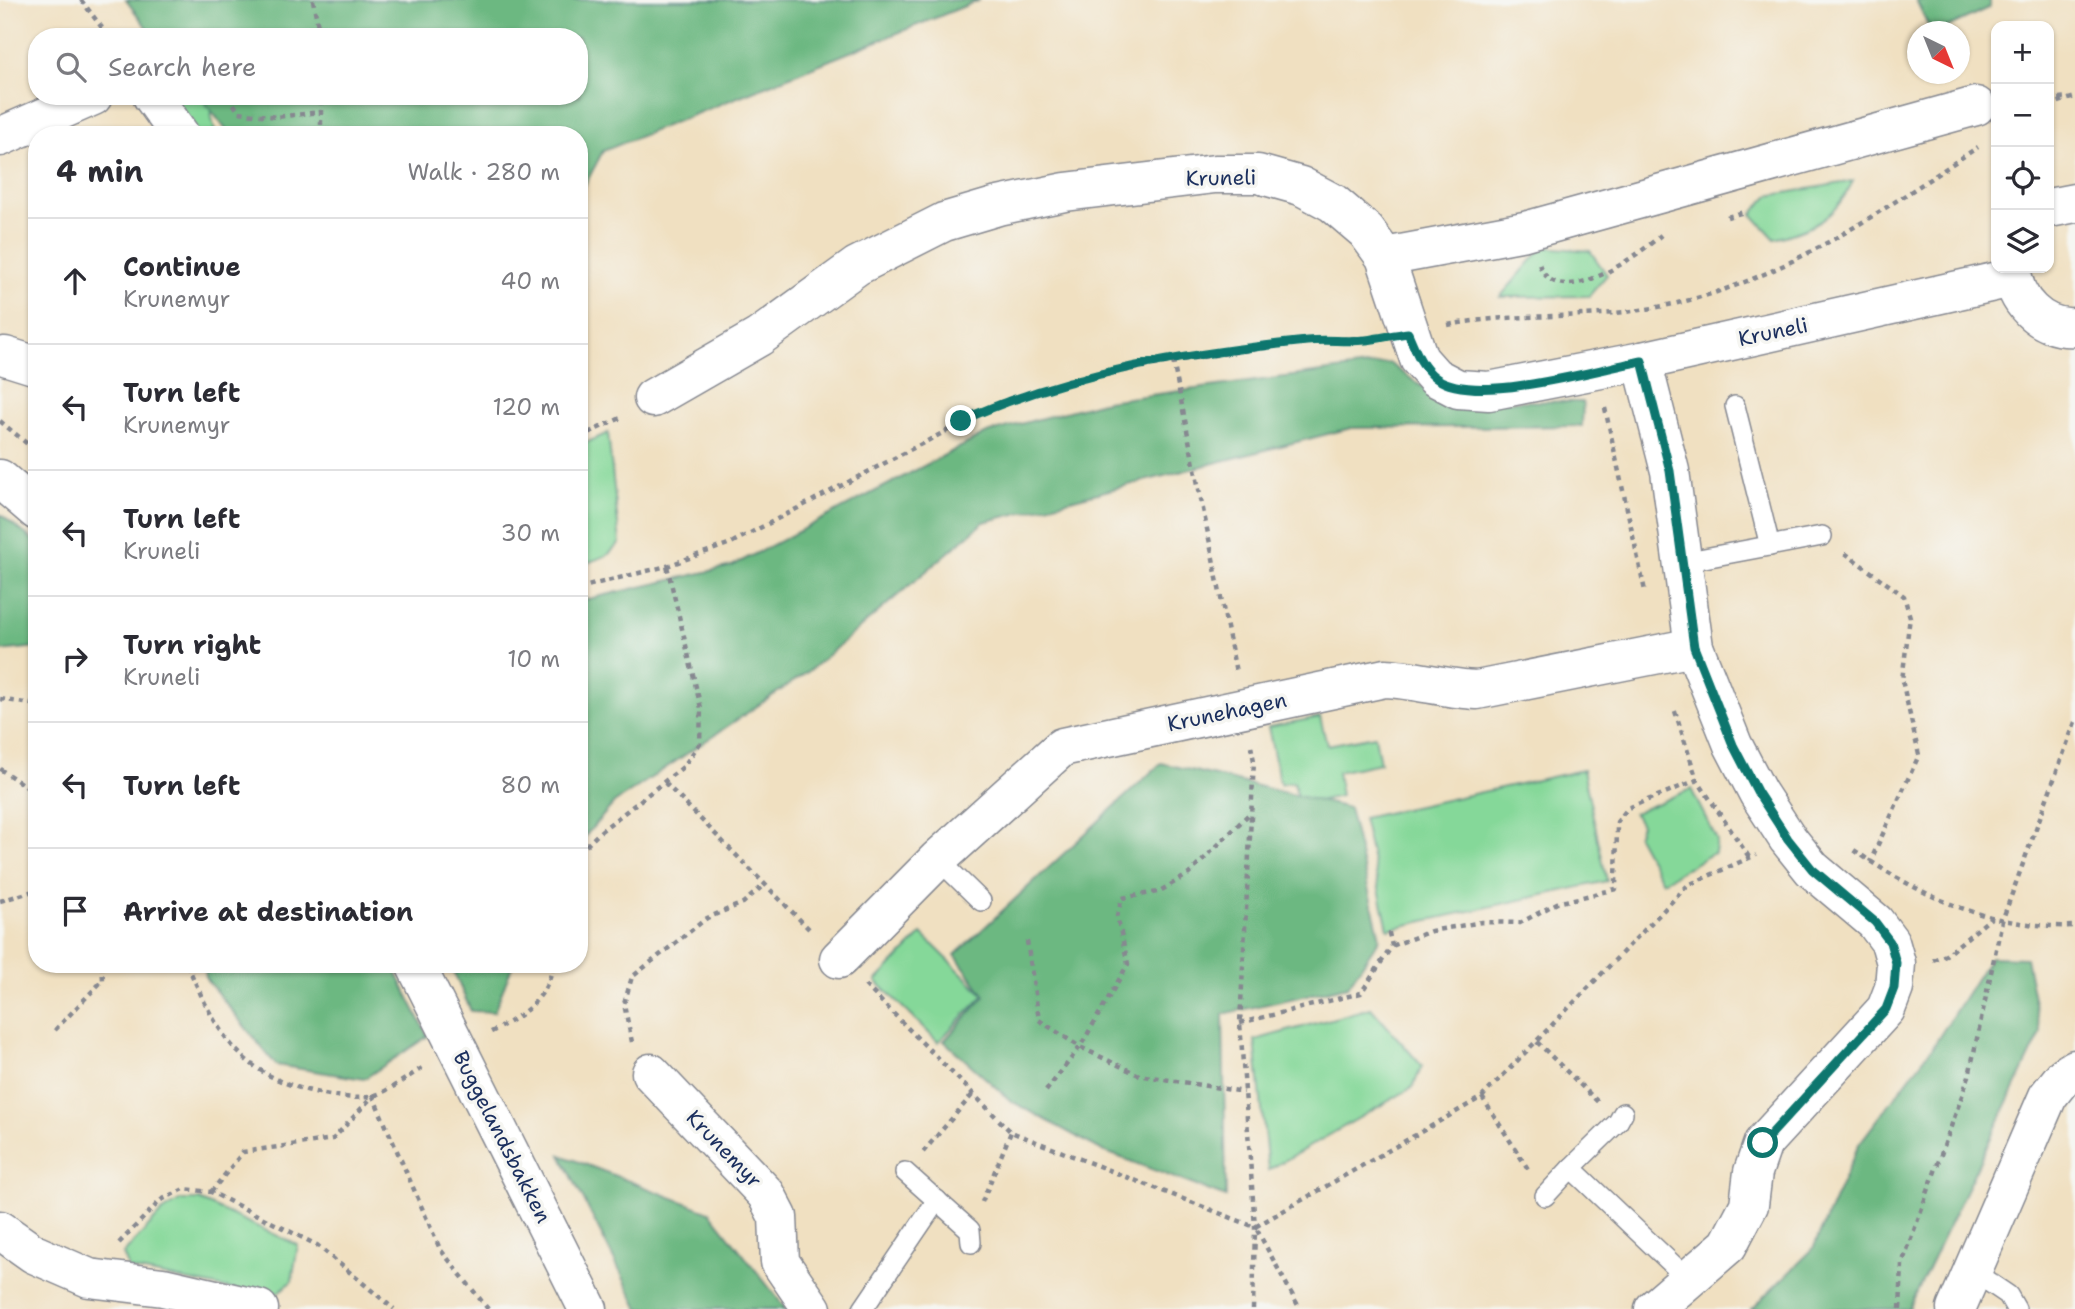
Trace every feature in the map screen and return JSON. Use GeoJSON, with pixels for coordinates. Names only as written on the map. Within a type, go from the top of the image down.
{"type":"FeatureCollection","features":[{"type":"Feature","properties":{"kind":"street"},"geometry":{"type":"LineString","coordinates":[[0,137],[73,105]]}},
{"type":"Feature","properties":{"kind":"street"},"geometry":{"type":"LineString","coordinates":[[158,105],[174,126]]}},
{"type":"Feature","properties":{"kind":"street"},"geometry":{"type":"LineString","coordinates":[[1385,257],[1525,231],[1976,106]]}},
{"type":"Feature","properties":{"kind":"street","name":"Kruneli"},"geometry":{"type":"LineString","coordinates":[[653,398],[759,337],[857,266],[899,242],[944,222],[998,206],[1065,192],[1215,174],[1258,174],[1300,186],[1333,203],[1366,231],[1385,257],[1408,333],[1419,359],[1435,377],[1458,389],[1489,391],[1642,361],[2012,273]]}},
{"type":"Feature","properties":{"kind":"street"},"geometry":{"type":"LineString","coordinates":[[2054,207],[2075,203]]}},
{"type":"Feature","properties":{"kind":"street"},"geometry":{"type":"LineString","coordinates":[[2012,273],[2019,297],[2032,312],[2050,323],[2075,327]]}},
{"type":"Feature","properties":{"kind":"street"},"geometry":{"type":"LineString","coordinates":[[1642,361],[1670,471],[1694,647],[1733,745],[1758,793],[1812,869],[1875,922],[1890,942],[1896,963],[1886,1009],[1763,1143],[1753,1172],[1749,1205],[1728,1245],[1654,1309]]}},
{"type":"Feature","properties":{"kind":"street"},"geometry":{"type":"LineString","coordinates":[[0,479],[28,503]]}},
{"type":"Feature","properties":{"kind":"street","name":"Krunehagen"},"geometry":{"type":"LineString","coordinates":[[839,959],[938,859],[1062,747],[1385,678],[1411,679],[1448,689],[1477,690],[1694,647]]}},
{"type":"Feature","properties":{"kind":"street","name":"Buggelandsbakken"},"geometry":{"type":"LineString","coordinates":[[420,973],[588,1309]]}},
{"type":"Feature","properties":{"kind":"street"},"geometry":{"type":"LineString","coordinates":[[1956,1309],[2049,1096],[2064,1076],[2075,1069]]}},
{"type":"Feature","properties":{"kind":"street","name":"Krunemyr"},"geometry":{"type":"LineString","coordinates":[[651,1073],[766,1194],[778,1217],[780,1262],[812,1309]]}},
{"type":"Feature","properties":{"kind":"street"},"geometry":{"type":"LineString","coordinates":[[0,1230],[87,1294],[163,1287],[259,1309]]}},
{"type":"Feature","properties":{"kind":"lane"},"geometry":{"type":"LineString","coordinates":[[1735,406],[1770,546]]}},
{"type":"Feature","properties":{"kind":"lane"},"geometry":{"type":"LineString","coordinates":[[1683,562],[1822,536]]}},
{"type":"Feature","properties":{"kind":"lane"},"geometry":{"type":"LineString","coordinates":[[938,859],[981,901]]}},
{"type":"Feature","properties":{"kind":"lane"},"geometry":{"type":"LineString","coordinates":[[1545,1196],[1621,1118]]}},
{"type":"Feature","properties":{"kind":"lane"},"geometry":{"type":"LineString","coordinates":[[1572,1168],[1689,1280]]}},
{"type":"Feature","properties":{"kind":"lane"},"geometry":{"type":"LineString","coordinates":[[905,1172],[937,1200],[971,1236]]}},
{"type":"Feature","properties":{"kind":"lane"},"geometry":{"type":"LineString","coordinates":[[863,1309],[937,1200]]}},
{"type":"Feature","properties":{"kind":"lane"},"geometry":{"type":"LineString","coordinates":[[1974,1272],[2008,1295],[2016,1309]]}},
{"type":"Feature","properties":{"kind":"path"},"geometry":{"type":"LineString","coordinates":[[81,0],[102,28]]}},
{"type":"Feature","properties":{"kind":"path"},"geometry":{"type":"LineString","coordinates":[[313,0],[318,28]]}},
{"type":"Feature","properties":{"kind":"path"},"geometry":{"type":"LineString","coordinates":[[2054,98],[2075,96]]}},
{"type":"Feature","properties":{"kind":"path"},"geometry":{"type":"LineString","coordinates":[[2054,103],[2075,96]]}},
{"type":"Feature","properties":{"kind":"path"},"geometry":{"type":"LineString","coordinates":[[234,105],[239,112],[276,117],[321,111]]}},
{"type":"Feature","properties":{"kind":"path"},"geometry":{"type":"LineString","coordinates":[[321,105],[321,126]]}},
{"type":"Feature","properties":{"kind":"path"},"geometry":{"type":"LineString","coordinates":[[588,586],[667,566],[731,543],[776,522],[961,421],[1004,401],[1066,382],[1173,361],[1309,341],[1364,340],[1462,322],[1634,311],[1710,296],[1833,242],[1984,143]]}},
{"type":"Feature","properties":{"kind":"path"},"geometry":{"type":"LineString","coordinates":[[1173,361],[1254,761],[1240,1023],[1255,1227],[1253,1309]]}},
{"type":"Feature","properties":{"kind":"path"},"geometry":{"type":"LineString","coordinates":[[1596,369],[1647,601]]}},
{"type":"Feature","properties":{"kind":"path"},"geometry":{"type":"LineString","coordinates":[[588,433],[624,416],[653,398]]}},
{"type":"Feature","properties":{"kind":"path"},"geometry":{"type":"LineString","coordinates":[[0,421],[28,444]]}},
{"type":"Feature","properties":{"kind":"path"},"geometry":{"type":"LineString","coordinates":[[1822,536],[1904,596],[1910,617],[1902,680],[1919,755],[1870,862]]}},
{"type":"Feature","properties":{"kind":"path"},"geometry":{"type":"LineString","coordinates":[[588,844],[683,767],[699,743],[701,708],[667,566]]}},
{"type":"Feature","properties":{"kind":"path"},"geometry":{"type":"LineString","coordinates":[[0,699],[28,704]]}},
{"type":"Feature","properties":{"kind":"path"},"geometry":{"type":"LineString","coordinates":[[1900,1309],[1902,1264],[1969,1076],[2002,921],[2075,722]]}},
{"type":"Feature","properties":{"kind":"path"},"geometry":{"type":"LineString","coordinates":[[0,769],[28,788]]}},
{"type":"Feature","properties":{"kind":"path"},"geometry":{"type":"LineString","coordinates":[[1240,1023],[1361,993],[1392,946],[1431,932],[1482,922],[1520,923],[1557,903],[1616,889],[1617,822],[1622,815],[1628,808],[1697,780]]}},
{"type":"Feature","properties":{"kind":"path"},"geometry":{"type":"LineString","coordinates":[[665,783],[1011,1132],[1255,1227],[1300,1309]]}},
{"type":"Feature","properties":{"kind":"path"},"geometry":{"type":"LineString","coordinates":[[1046,1091],[1080,1047],[1128,964],[1117,916],[1122,898],[1158,892],[1189,874],[1252,811]]}},
{"type":"Feature","properties":{"kind":"path"},"geometry":{"type":"LineString","coordinates":[[1843,843],[1910,887],[2002,921],[2048,927],[2075,926]]}},
{"type":"Feature","properties":{"kind":"path"},"geometry":{"type":"LineString","coordinates":[[1255,1227],[1482,1097],[1688,885],[1767,849]]}},
{"type":"Feature","properties":{"kind":"path"},"geometry":{"type":"LineString","coordinates":[[651,1073],[630,1038],[624,1004],[632,977],[707,918],[743,903],[765,884]]}},
{"type":"Feature","properties":{"kind":"path"},"geometry":{"type":"LineString","coordinates":[[0,901],[28,893]]}},
{"type":"Feature","properties":{"kind":"path"},"geometry":{"type":"LineString","coordinates":[[1895,977],[1946,955],[1991,917]]}},
{"type":"Feature","properties":{"kind":"path"},"geometry":{"type":"LineString","coordinates":[[1388,929],[1392,946]]}},
{"type":"Feature","properties":{"kind":"path"},"geometry":{"type":"LineString","coordinates":[[1027,941],[1039,1020],[1080,1047],[1139,1074],[1244,1092]]}},
{"type":"Feature","properties":{"kind":"path"},"geometry":{"type":"LineString","coordinates":[[55,1030],[103,980],[105,973]]}},
{"type":"Feature","properties":{"kind":"path"},"geometry":{"type":"LineString","coordinates":[[192,973],[219,1028],[240,1056],[268,1077],[328,1095],[373,1096]]}},
{"type":"Feature","properties":{"kind":"path"},"geometry":{"type":"LineString","coordinates":[[487,1035],[524,1015],[541,996],[550,973]]}},
{"type":"Feature","properties":{"kind":"path"},"geometry":{"type":"LineString","coordinates":[[1537,1042],[1621,1118]]}},
{"type":"Feature","properties":{"kind":"path"},"geometry":{"type":"LineString","coordinates":[[211,1192],[243,1152],[333,1139],[373,1096],[425,1067]]}},
{"type":"Feature","properties":{"kind":"path"},"geometry":{"type":"LineString","coordinates":[[905,1172],[973,1094]]}},
{"type":"Feature","properties":{"kind":"path"},"geometry":{"type":"LineString","coordinates":[[373,1096],[440,1249],[488,1309]]}},
{"type":"Feature","properties":{"kind":"path"},"geometry":{"type":"LineString","coordinates":[[1482,1097],[1545,1196]]}},
{"type":"Feature","properties":{"kind":"path"},"geometry":{"type":"LineString","coordinates":[[971,1236],[1011,1132]]}},
{"type":"Feature","properties":{"kind":"path"},"geometry":{"type":"LineString","coordinates":[[87,1294],[142,1217],[161,1200],[184,1189],[211,1192],[317,1245],[394,1309]]}},
{"type":"Feature","properties":{"kind":"green space"},"geometry":{"type":"Polygon","coordinates":[[[126,0],[980,0],[603,151],[588,179],[588,126],[223,126],[207,105],[588,105],[588,28],[147,28],[126,0]]]}},
{"type":"Feature","properties":{"kind":"green space"},"geometry":{"type":"Polygon","coordinates":[[[1916,0],[1990,0],[1990,7],[1960,21],[1926,21],[1916,0]]]}},
{"type":"Feature","properties":{"kind":"green space"},"geometry":{"type":"Polygon","coordinates":[[[167,105],[224,105],[211,114],[214,126],[184,126],[167,105]]]}},
{"type":"Feature","properties":{"kind":"green space"},"geometry":{"type":"Polygon","coordinates":[[[1853,181],[1831,213],[1812,226],[1789,235],[1775,239],[1752,214],[1768,196],[1853,181]]]}},
{"type":"Feature","properties":{"kind":"green space"},"geometry":{"type":"Polygon","coordinates":[[[1543,247],[1590,251],[1607,275],[1589,296],[1500,297],[1543,247]]]}},
{"type":"Feature","properties":{"kind":"green space"},"geometry":{"type":"Polygon","coordinates":[[[1389,363],[1441,400],[1583,402],[1582,426],[1351,428],[984,522],[809,671],[614,803],[588,833],[588,599],[732,566],[987,433],[1106,401],[1389,363]]]}},
{"type":"Feature","properties":{"kind":"green space"},"geometry":{"type":"Polygon","coordinates":[[[608,433],[620,543],[608,555],[588,563],[588,442],[608,433]]]}},
{"type":"Feature","properties":{"kind":"green space"},"geometry":{"type":"Polygon","coordinates":[[[0,514],[28,536],[28,648],[0,651],[0,514]]]}},
{"type":"Feature","properties":{"kind":"green space"},"geometry":{"type":"Polygon","coordinates":[[[1320,717],[1327,745],[1375,736],[1380,763],[1337,772],[1341,796],[1298,805],[1294,782],[1280,784],[1268,727],[1320,717]]]}},
{"type":"Feature","properties":{"kind":"green space"},"geometry":{"type":"Polygon","coordinates":[[[1161,763],[1349,808],[1380,938],[1348,986],[1223,1014],[1226,1197],[1103,1151],[1011,1101],[944,1041],[985,996],[955,955],[1161,763]]]}},
{"type":"Feature","properties":{"kind":"green space"},"geometry":{"type":"Polygon","coordinates":[[[1583,770],[1607,881],[1388,929],[1363,818],[1583,770]]]}},
{"type":"Feature","properties":{"kind":"green space"},"geometry":{"type":"Polygon","coordinates":[[[1691,789],[1717,840],[1715,852],[1662,882],[1637,836],[1641,825],[1634,813],[1691,789]]]}},
{"type":"Feature","properties":{"kind":"green space"},"geometry":{"type":"Polygon","coordinates":[[[922,934],[984,995],[938,1042],[876,981],[922,934]]]}},
{"type":"Feature","properties":{"kind":"green space"},"geometry":{"type":"Polygon","coordinates":[[[1990,957],[2026,958],[2041,1033],[1909,1309],[1752,1309],[1813,1249],[1859,1144],[1932,1048],[1990,957]]]}},
{"type":"Feature","properties":{"kind":"green space"},"geometry":{"type":"Polygon","coordinates":[[[205,973],[396,973],[428,1036],[364,1079],[276,1065],[207,980],[205,973]]]}},
{"type":"Feature","properties":{"kind":"green space"},"geometry":{"type":"Polygon","coordinates":[[[454,973],[509,973],[494,1012],[471,1011],[454,973]]]}},
{"type":"Feature","properties":{"kind":"green space"},"geometry":{"type":"Polygon","coordinates":[[[1371,1008],[1422,1066],[1413,1087],[1268,1170],[1255,1040],[1371,1008]]]}},
{"type":"Feature","properties":{"kind":"green space"},"geometry":{"type":"Polygon","coordinates":[[[561,1155],[710,1212],[786,1309],[639,1309],[561,1155]]]}},
{"type":"Feature","properties":{"kind":"green space"},"geometry":{"type":"Polygon","coordinates":[[[181,1200],[199,1200],[298,1245],[292,1281],[274,1296],[266,1296],[129,1269],[123,1254],[162,1212],[181,1200]]]}},
{"type":"Feature","properties":{"kind":"route"},"geometry":{"type":"LineString","coordinates":[[961,421],[1004,401],[1066,382],[1173,361],[1309,341],[1364,340],[1408,333],[1419,359],[1435,377],[1458,389],[1489,391],[1642,361],[1670,471],[1694,647],[1733,745],[1758,793],[1788,839],[1812,869],[1875,922],[1890,942],[1896,963],[1894,988],[1886,1009],[1867,1033],[1763,1143]]}}]}
